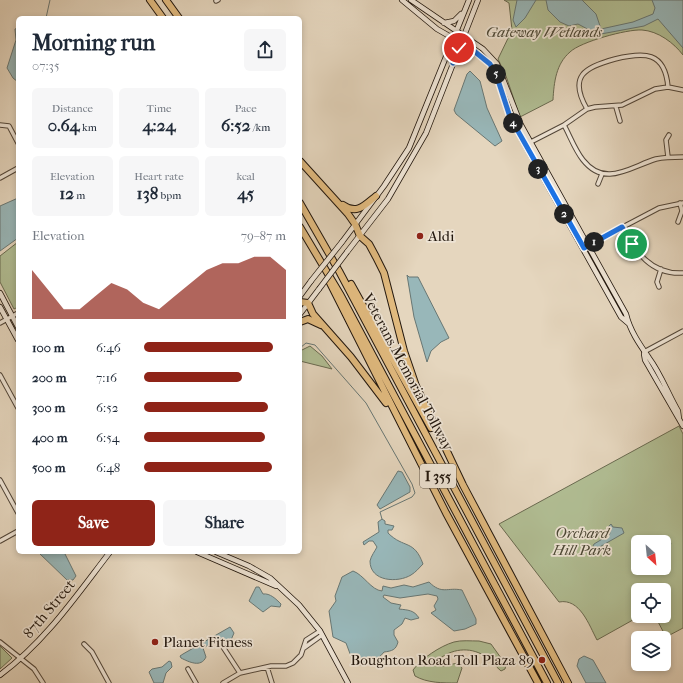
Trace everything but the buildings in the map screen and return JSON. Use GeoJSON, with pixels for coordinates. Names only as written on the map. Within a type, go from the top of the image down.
{"type":"FeatureCollection","features":[{"type":"Feature","properties":{"kind":"highway"},"geometry":{"type":"LineString","coordinates":[[150,0],[162,16]]}},
{"type":"Feature","properties":{"kind":"highway"},"geometry":{"type":"LineString","coordinates":[[166,0],[178,16]]}},
{"type":"Feature","properties":{"kind":"highway"},"geometry":{"type":"LineString","coordinates":[[302,163],[356,224],[360,236],[369,244],[384,273],[404,351],[416,386],[463,485]]}},
{"type":"Feature","properties":{"kind":"highway"},"geometry":{"type":"LineString","coordinates":[[336,201],[347,208],[354,210],[362,208],[376,196]]}},
{"type":"Feature","properties":{"kind":"highway","name":"Veterans Memorial Tollway"},"geometry":{"type":"LineString","coordinates":[[302,206],[339,271],[558,683]]}},
{"type":"Feature","properties":{"kind":"highway","name":"Veterans Memorial Tollway"},"geometry":{"type":"LineString","coordinates":[[302,230],[326,270],[470,536],[547,683]]}},
{"type":"Feature","properties":{"kind":"highway"},"geometry":{"type":"LineString","coordinates":[[326,270],[331,287],[411,444],[538,683]]}},
{"type":"Feature","properties":{"kind":"highway"},"geometry":{"type":"LineString","coordinates":[[339,271],[350,282],[361,301],[463,485],[568,683]]}},
{"type":"Feature","properties":{"kind":"highway"},"geometry":{"type":"LineString","coordinates":[[302,302],[308,303],[311,311],[383,398],[411,444]]}},
{"type":"Feature","properties":{"kind":"highway"},"geometry":{"type":"LineString","coordinates":[[302,322],[308,320],[324,327]]}},
{"type":"Feature","properties":{"kind":"main road"},"geometry":{"type":"LineString","coordinates":[[402,0],[437,29],[474,51],[490,64],[496,74],[510,117],[585,247],[626,314],[628,323],[644,352],[650,358],[678,411],[679,419],[683,426]]}},
{"type":"Feature","properties":{"kind":"main road"},"geometry":{"type":"LineString","coordinates":[[411,0],[483,49],[497,64],[516,113],[585,247]]}},
{"type":"Feature","properties":{"kind":"main road"},"geometry":{"type":"LineString","coordinates":[[302,293],[356,224],[409,148],[469,0]]}},
{"type":"Feature","properties":{"kind":"main road"},"geometry":{"type":"LineString","coordinates":[[302,311],[388,199],[426,133],[478,0]]}},
{"type":"Feature","properties":{"kind":"main road"},"geometry":{"type":"LineString","coordinates":[[444,23],[454,21],[464,10]]}},
{"type":"Feature","properties":{"kind":"main road"},"geometry":{"type":"LineString","coordinates":[[453,63],[464,54],[474,51]]}},
{"type":"Feature","properties":{"kind":"main road"},"geometry":{"type":"LineString","coordinates":[[0,293],[16,323]]}},
{"type":"Feature","properties":{"kind":"main road"},"geometry":{"type":"LineString","coordinates":[[0,307],[16,336]]}},
{"type":"Feature","properties":{"kind":"main road","name":"87th Street"},"geometry":{"type":"LineString","coordinates":[[0,675],[21,658],[60,616],[108,554]]}},
{"type":"Feature","properties":{"kind":"main road"},"geometry":{"type":"LineString","coordinates":[[202,554],[279,587]]}},
{"type":"Feature","properties":{"kind":"main road"},"geometry":{"type":"LineString","coordinates":[[220,554],[261,572],[270,578],[299,605],[321,633],[348,683]]}},
{"type":"Feature","properties":{"kind":"street"},"geometry":{"type":"LineString","coordinates":[[587,109],[580,96],[579,83],[586,70],[599,63],[637,54],[647,55],[658,61],[662,66],[667,77],[668,87]]}},
{"type":"Feature","properties":{"kind":"street"},"geometry":{"type":"LineString","coordinates":[[525,145],[564,125],[587,109],[603,106],[616,107],[655,89],[668,87],[683,90]]}},
{"type":"Feature","properties":{"kind":"street"},"geometry":{"type":"LineString","coordinates":[[616,107],[620,121]]}},
{"type":"Feature","properties":{"kind":"street"},"geometry":{"type":"LineString","coordinates":[[0,125],[6,125],[11,129],[16,139]]}},
{"type":"Feature","properties":{"kind":"street"},"geometry":{"type":"LineString","coordinates":[[564,125],[584,162],[602,174],[623,173],[668,156],[683,157]]}},
{"type":"Feature","properties":{"kind":"street"},"geometry":{"type":"LineString","coordinates":[[668,156],[666,140],[669,135]]}},
{"type":"Feature","properties":{"kind":"street"},"geometry":{"type":"LineString","coordinates":[[0,178],[16,169]]}},
{"type":"Feature","properties":{"kind":"street"},"geometry":{"type":"LineString","coordinates":[[598,184],[602,174]]}},
{"type":"Feature","properties":{"kind":"street"},"geometry":{"type":"LineString","coordinates":[[585,247],[658,208],[682,203],[682,211],[678,222]]}},
{"type":"Feature","properties":{"kind":"street"},"geometry":{"type":"LineString","coordinates":[[622,227],[638,254],[646,262],[660,269],[683,273]]}},
{"type":"Feature","properties":{"kind":"street"},"geometry":{"type":"LineString","coordinates":[[659,287],[657,282],[660,269]]}},
{"type":"Feature","properties":{"kind":"street"},"geometry":{"type":"LineString","coordinates":[[0,323],[16,314]]}},
{"type":"Feature","properties":{"kind":"street"},"geometry":{"type":"LineString","coordinates":[[644,352],[683,331]]}},
{"type":"Feature","properties":{"kind":"street"},"geometry":{"type":"LineString","coordinates":[[0,375],[16,404]]}},
{"type":"Feature","properties":{"kind":"street"},"geometry":{"type":"LineString","coordinates":[[0,480],[16,509]]}},
{"type":"Feature","properties":{"kind":"street"},"geometry":{"type":"LineString","coordinates":[[0,541],[16,532]]}},
{"type":"Feature","properties":{"kind":"street"},"geometry":{"type":"LineString","coordinates":[[223,683],[240,673],[266,667],[289,665],[296,660],[306,640],[321,633]]}},
{"type":"Feature","properties":{"kind":"street"},"geometry":{"type":"LineString","coordinates":[[0,642],[36,671],[43,683]]}},
{"type":"Feature","properties":{"kind":"street"},"geometry":{"type":"LineString","coordinates":[[84,644],[92,652],[108,682],[104,683]]}},
{"type":"Feature","properties":{"kind":"street"},"geometry":{"type":"LineString","coordinates":[[223,647],[240,673]]}},
{"type":"Feature","properties":{"kind":"street"},"geometry":{"type":"LineString","coordinates":[[266,667],[272,683]]}},
{"type":"Feature","properties":{"kind":"street"},"geometry":{"type":"LineString","coordinates":[[188,669],[196,683]]}},
{"type":"Feature","properties":{"kind":"green space","name":"Gateway Wetlands"},"geometry":{"type":"Polygon","coordinates":[[[504,0],[683,0],[683,55],[665,38],[642,30],[635,30],[593,40],[575,48],[565,57],[555,80],[553,100],[520,117],[506,76],[498,59],[512,30],[509,3],[504,0]]]}},
{"type":"Feature","properties":{"kind":"green space"},"geometry":{"type":"Polygon","coordinates":[[[16,244],[16,308],[14,309],[0,282],[0,256],[16,244]]]}},
{"type":"Feature","properties":{"kind":"green space"},"geometry":{"type":"Polygon","coordinates":[[[310,346],[322,356],[332,369],[302,362],[302,350],[310,346]]]}},
{"type":"Feature","properties":{"kind":"green space","name":"Orchard Hill Park"},"geometry":{"type":"Polygon","coordinates":[[[679,426],[683,434],[683,628],[671,634],[671,631],[663,631],[659,623],[671,623],[671,583],[631,583],[631,621],[597,640],[587,620],[578,608],[573,604],[559,602],[499,524],[679,426]]]}},
{"type":"Feature","properties":{"kind":"green space"},"geometry":{"type":"Polygon","coordinates":[[[457,641],[479,641],[491,644],[506,665],[505,669],[501,671],[479,653],[460,650],[449,653],[438,660],[438,664],[443,666],[458,663],[462,668],[457,683],[441,683],[415,676],[413,670],[416,666],[437,650],[457,641]]]}},
{"type":"Feature","properties":{"kind":"green space"},"geometry":{"type":"Polygon","coordinates":[[[0,646],[12,658],[0,669],[0,646]]]}},
{"type":"Feature","properties":{"kind":"water"},"geometry":{"type":"Polygon","coordinates":[[[517,0],[536,0],[525,18],[516,27],[513,20],[517,0]]]}},
{"type":"Feature","properties":{"kind":"water"},"geometry":{"type":"Polygon","coordinates":[[[546,0],[582,0],[596,14],[601,29],[633,22],[653,14],[655,8],[652,0],[683,0],[683,48],[658,19],[644,26],[601,34],[593,32],[578,24],[569,26],[560,22],[548,10],[546,0]]]}},
{"type":"Feature","properties":{"kind":"water"},"geometry":{"type":"Polygon","coordinates":[[[16,40],[16,80],[7,68],[16,40]]]}},
{"type":"Feature","properties":{"kind":"water"},"geometry":{"type":"Polygon","coordinates":[[[470,71],[480,81],[487,108],[502,141],[495,146],[456,114],[454,110],[467,74],[470,71]]]}},
{"type":"Feature","properties":{"kind":"water"},"geometry":{"type":"Polygon","coordinates":[[[16,199],[16,239],[0,251],[0,206],[16,199]]]}},
{"type":"Feature","properties":{"kind":"water"},"geometry":{"type":"Polygon","coordinates":[[[407,275],[409,277],[418,277],[449,338],[441,342],[431,351],[427,362],[414,317],[407,275]]]}},
{"type":"Feature","properties":{"kind":"water"},"geometry":{"type":"Polygon","coordinates":[[[398,471],[402,472],[410,487],[410,492],[380,509],[377,505],[398,471]]]}},
{"type":"Feature","properties":{"kind":"water"},"geometry":{"type":"Polygon","coordinates":[[[382,519],[385,521],[385,524],[394,526],[392,530],[388,530],[388,533],[399,541],[412,547],[420,556],[423,564],[414,573],[406,578],[392,580],[386,579],[380,577],[371,568],[370,561],[377,547],[373,541],[369,541],[364,545],[363,542],[379,532],[378,522],[382,519]]]}},
{"type":"Feature","properties":{"kind":"water"},"geometry":{"type":"Polygon","coordinates":[[[611,524],[613,527],[622,528],[624,533],[596,549],[593,546],[594,544],[609,535],[610,533],[608,527],[611,524]]]}},
{"type":"Feature","properties":{"kind":"water"},"geometry":{"type":"Polygon","coordinates":[[[40,554],[65,554],[76,576],[73,580],[67,580],[40,554]]]}},
{"type":"Feature","properties":{"kind":"water"},"geometry":{"type":"Polygon","coordinates":[[[353,571],[374,588],[382,591],[383,586],[391,588],[404,585],[413,587],[429,582],[438,588],[445,590],[462,590],[476,619],[476,624],[465,629],[454,631],[431,613],[436,610],[434,606],[438,599],[437,596],[428,594],[400,598],[384,595],[383,597],[391,603],[401,605],[399,609],[413,612],[419,618],[411,620],[405,618],[402,624],[394,630],[394,635],[398,642],[393,650],[384,652],[372,662],[357,665],[352,659],[346,643],[333,637],[329,611],[336,601],[335,596],[342,577],[353,571]]]}},
{"type":"Feature","properties":{"kind":"water"},"geometry":{"type":"Polygon","coordinates":[[[256,587],[259,587],[263,594],[268,594],[275,598],[281,604],[280,607],[271,606],[263,612],[249,601],[256,587]]]}},
{"type":"Feature","properties":{"kind":"water"},"geometry":{"type":"Polygon","coordinates":[[[230,627],[234,633],[231,640],[227,641],[220,639],[203,648],[206,657],[201,662],[195,663],[181,658],[180,656],[183,654],[230,627]]]}},
{"type":"Feature","properties":{"kind":"water"},"geometry":{"type":"Polygon","coordinates":[[[584,656],[593,660],[606,683],[586,683],[577,666],[579,659],[584,656]]]}},
{"type":"Feature","properties":{"kind":"water"},"geometry":{"type":"Polygon","coordinates":[[[169,661],[171,662],[172,667],[166,673],[163,683],[154,683],[149,672],[152,669],[162,667],[169,661]]]}},
{"type":"Feature","properties":{"kind":"waterway"},"geometry":{"type":"LineString","coordinates":[[46,16],[50,0]]}},
{"type":"Feature","properties":{"kind":"waterway"},"geometry":{"type":"LineString","coordinates":[[302,346],[306,343],[315,345],[366,403],[412,484],[415,493],[412,497],[380,512],[382,519]]}},
{"type":"Feature","properties":{"kind":"place","name":"Aldi"},"geometry":{"type":"Point","coordinates":[420,236]}},
{"type":"Feature","properties":{"kind":"place","name":"Planet Fitness"},"geometry":{"type":"Point","coordinates":[155,642]}},
{"type":"Feature","properties":{"kind":"place","name":"Boughton Road Toll Plaza 89"},"geometry":{"type":"Point","coordinates":[542,660]}},
{"type":"Feature","properties":{"kind":"route"},"geometry":{"type":"LineString","coordinates":[[459,48],[453,63],[464,54],[474,51],[490,64],[496,74],[510,117],[584,248],[622,227],[632,244]]}}]}
